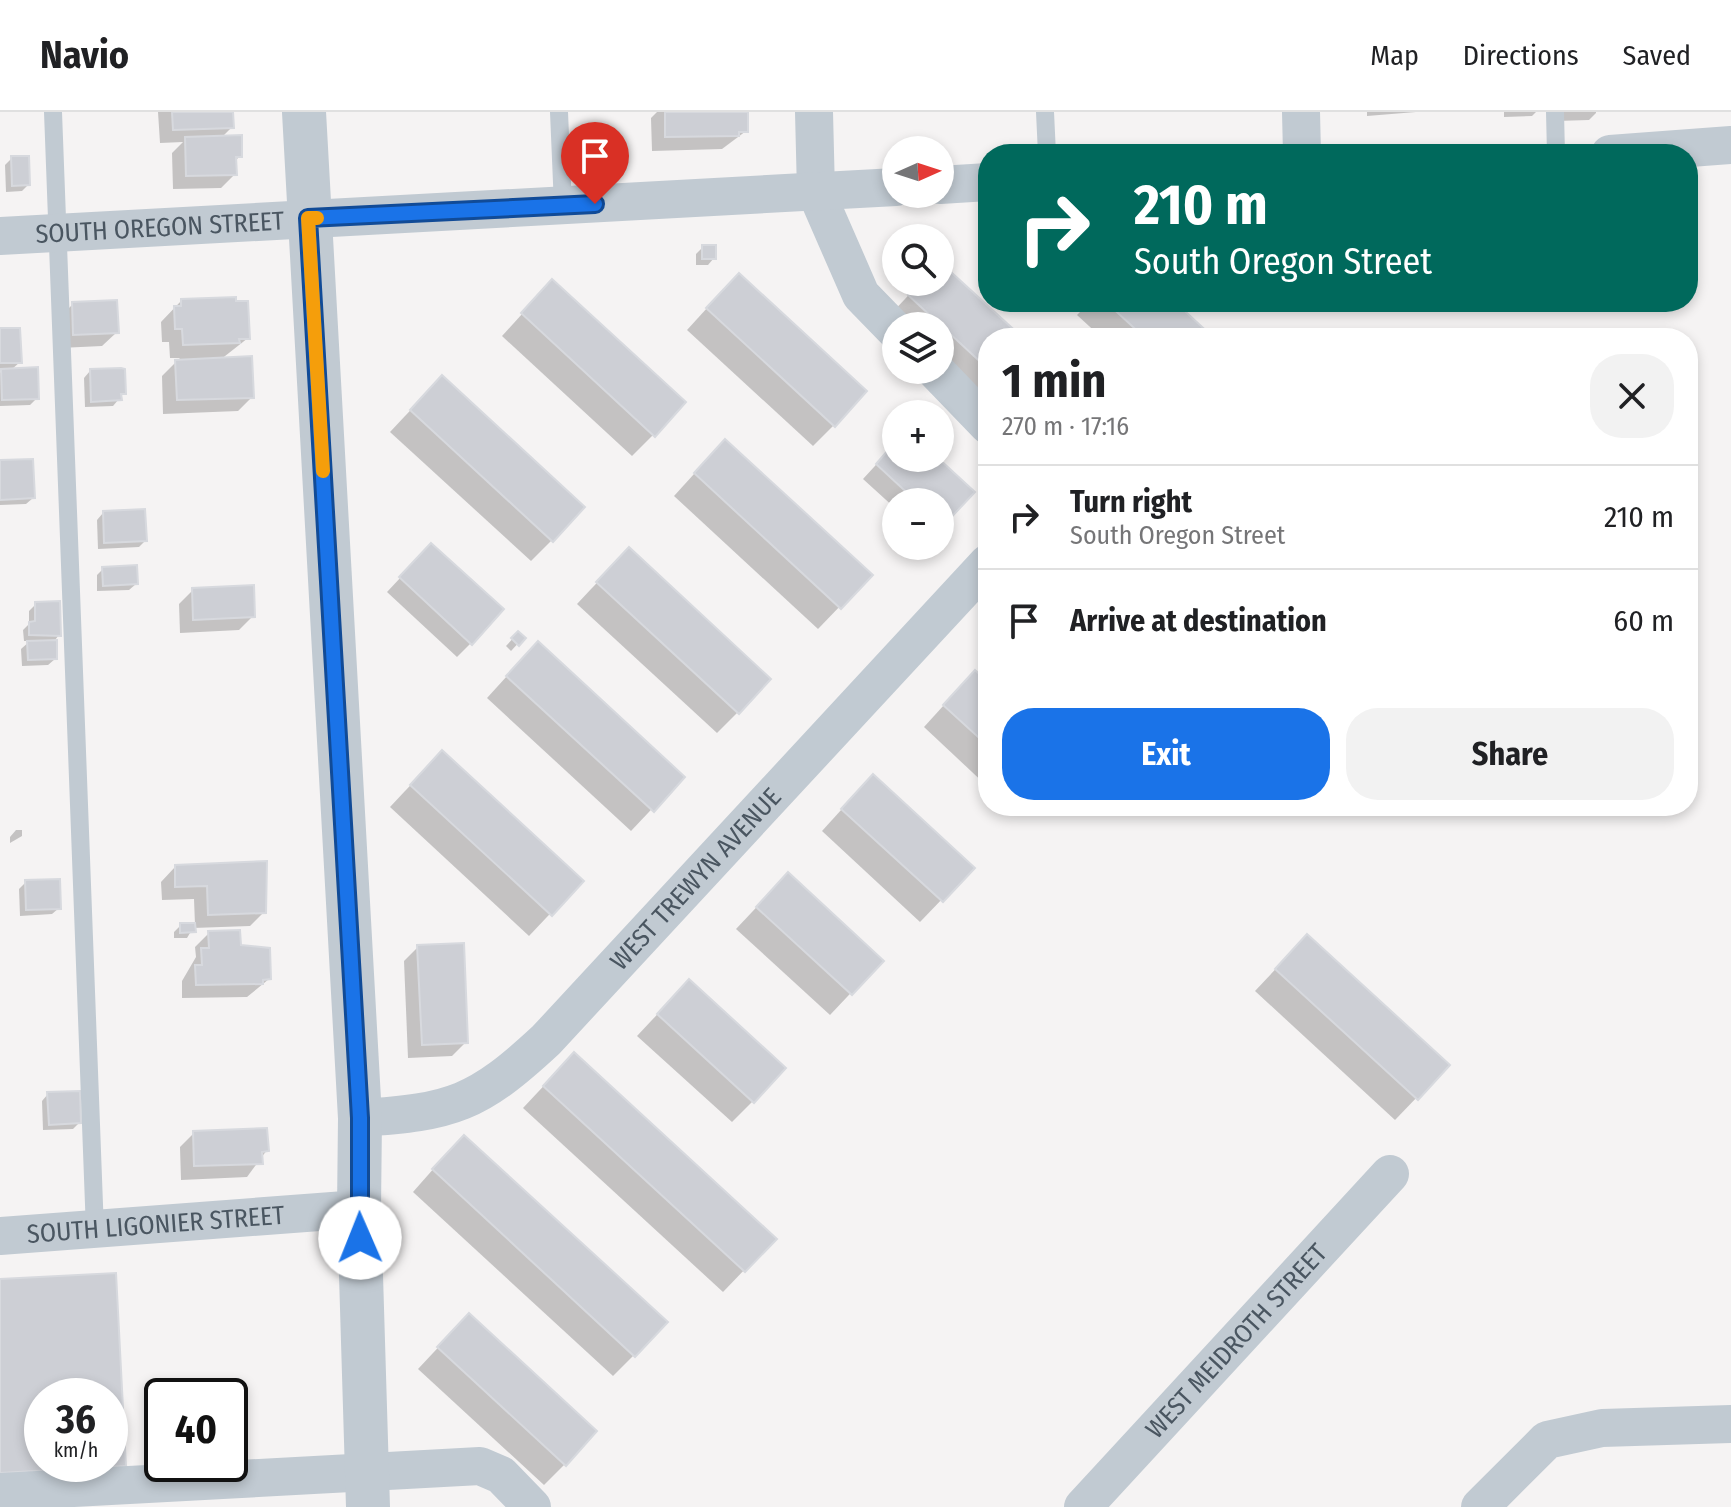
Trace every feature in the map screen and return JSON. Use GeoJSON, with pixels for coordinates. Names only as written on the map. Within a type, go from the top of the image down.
{"type":"FeatureCollection","features":[{"type":"Feature","properties":{"kind":"street"},"geometry":{"type":"LineString","coordinates":[[304,112],[360,1118],[359,1209],[368,1489]]}},
{"type":"Feature","properties":{"kind":"street"},"geometry":{"type":"LineString","coordinates":[[814,112],[816,192],[861,295],[882,317]]}},
{"type":"Feature","properties":{"kind":"street"},"geometry":{"type":"LineString","coordinates":[[1301,112],[1302,144]]}},
{"type":"Feature","properties":{"kind":"street"},"geometry":{"type":"LineString","coordinates":[[1698,147],[1731,145]]}},
{"type":"Feature","properties":{"kind":"street"},"geometry":{"type":"LineString","coordinates":[[954,184],[978,183]]}},
{"type":"Feature","properties":{"kind":"street","name":"SOUTH OREGON STREET"},"geometry":{"type":"LineString","coordinates":[[0,236],[882,188]]}},
{"type":"Feature","properties":{"kind":"street"},"geometry":{"type":"LineString","coordinates":[[948,384],[978,415]]}},
{"type":"Feature","properties":{"kind":"street","name":"WEST TREWYN AVENUE"},"geometry":{"type":"LineString","coordinates":[[360,1118],[449,1107],[508,1075],[546,1040],[978,574]]}},
{"type":"Feature","properties":{"kind":"street","name":"WEST MEIDROTH STREET"},"geometry":{"type":"LineString","coordinates":[[1083,1507],[1390,1174]]}},
{"type":"Feature","properties":{"kind":"street","name":"SOUTH LIGONIER STREET"},"geometry":{"type":"LineString","coordinates":[[0,1236],[359,1209]]}},
{"type":"Feature","properties":{"kind":"street"},"geometry":{"type":"LineString","coordinates":[[1480,1507],[1547,1440],[1602,1428],[1731,1424]]}},
{"type":"Feature","properties":{"kind":"street"},"geometry":{"type":"LineString","coordinates":[[0,1492],[368,1489],[480,1466],[501,1475],[532,1507]]}},
{"type":"Feature","properties":{"kind":"lane"},"geometry":{"type":"LineString","coordinates":[[53,112],[95,1231]]}},
{"type":"Feature","properties":{"kind":"lane"},"geometry":{"type":"LineString","coordinates":[[559,112],[563,206]]}},
{"type":"Feature","properties":{"kind":"lane"},"geometry":{"type":"LineString","coordinates":[[1045,112],[1047,144]]}},
{"type":"Feature","properties":{"kind":"lane"},"geometry":{"type":"LineString","coordinates":[[1555,112],[1556,144]]}},
{"type":"Feature","properties":{"kind":"building"},"geometry":{"type":"Polygon","coordinates":[[[172,112],[233,112],[234,128],[173,130],[172,112]]]}},
{"type":"Feature","properties":{"kind":"building"},"geometry":{"type":"Polygon","coordinates":[[[665,112],[748,112],[748,132],[739,132],[739,136],[665,137],[665,112]]]}},
{"type":"Feature","properties":{"kind":"building"},"geometry":{"type":"Polygon","coordinates":[[[242,135],[242,157],[236,157],[237,175],[186,176],[185,137],[242,135]]]}},
{"type":"Feature","properties":{"kind":"building"},"geometry":{"type":"Polygon","coordinates":[[[11,156],[29,156],[30,185],[12,186],[11,156]]]}},
{"type":"Feature","properties":{"kind":"building"},"geometry":{"type":"Polygon","coordinates":[[[702,245],[716,245],[716,259],[702,259],[702,245]]]}},
{"type":"Feature","properties":{"kind":"building"},"geometry":{"type":"Polygon","coordinates":[[[739,273],[867,391],[835,427],[706,308],[739,273]]]}},
{"type":"Feature","properties":{"kind":"building"},"geometry":{"type":"Polygon","coordinates":[[[954,275],[978,297],[978,312],[995,312],[1012,328],[978,328],[978,360],[954,338],[954,312],[926,312],[909,296],[954,296],[954,275]]]}},
{"type":"Feature","properties":{"kind":"building"},"geometry":{"type":"Polygon","coordinates":[[[552,279],[686,402],[655,437],[521,313],[552,279]]]}},
{"type":"Feature","properties":{"kind":"building"},"geometry":{"type":"Polygon","coordinates":[[[236,297],[236,301],[248,301],[250,339],[239,339],[240,343],[183,345],[182,329],[175,329],[174,306],[181,306],[181,299],[236,297]]]}},
{"type":"Feature","properties":{"kind":"building"},"geometry":{"type":"Polygon","coordinates":[[[117,300],[119,333],[73,335],[72,302],[117,300]]]}},
{"type":"Feature","properties":{"kind":"building"},"geometry":{"type":"Polygon","coordinates":[[[1117,312],[1186,312],[1203,328],[1134,328],[1117,312]]]}},
{"type":"Feature","properties":{"kind":"building"},"geometry":{"type":"Polygon","coordinates":[[[0,328],[20,328],[22,363],[0,363],[0,328]]]}},
{"type":"Feature","properties":{"kind":"building"},"geometry":{"type":"Polygon","coordinates":[[[252,356],[254,398],[177,400],[175,360],[252,356]]]}},
{"type":"Feature","properties":{"kind":"building"},"geometry":{"type":"Polygon","coordinates":[[[38,367],[39,399],[2,400],[1,369],[38,367]]]}},
{"type":"Feature","properties":{"kind":"building"},"geometry":{"type":"Polygon","coordinates":[[[90,369],[125,369],[126,394],[121,394],[122,400],[91,402],[90,369]]]}},
{"type":"Feature","properties":{"kind":"building"},"geometry":{"type":"Polygon","coordinates":[[[442,375],[585,507],[553,542],[410,410],[442,375]]]}},
{"type":"Feature","properties":{"kind":"building"},"geometry":{"type":"Polygon","coordinates":[[[725,439],[873,575],[841,609],[694,473],[725,439]]]}},
{"type":"Feature","properties":{"kind":"building"},"geometry":{"type":"Polygon","coordinates":[[[33,459],[35,498],[0,500],[0,460],[33,459]]]}},
{"type":"Feature","properties":{"kind":"building"},"geometry":{"type":"Polygon","coordinates":[[[885,472],[953,472],[975,492],[954,514],[954,488],[902,488],[885,472]]]}},
{"type":"Feature","properties":{"kind":"building"},"geometry":{"type":"Polygon","coordinates":[[[145,509],[147,541],[104,543],[103,511],[145,509]]]}},
{"type":"Feature","properties":{"kind":"building"},"geometry":{"type":"Polygon","coordinates":[[[431,543],[504,609],[472,645],[399,577],[431,543]]]}},
{"type":"Feature","properties":{"kind":"building"},"geometry":{"type":"Polygon","coordinates":[[[629,547],[771,679],[739,714],[596,582],[629,547]]]}},
{"type":"Feature","properties":{"kind":"building"},"geometry":{"type":"Polygon","coordinates":[[[137,565],[138,584],[103,586],[102,567],[137,565]]]}},
{"type":"Feature","properties":{"kind":"building"},"geometry":{"type":"Polygon","coordinates":[[[254,585],[255,617],[193,620],[192,588],[254,585]]]}},
{"type":"Feature","properties":{"kind":"building"},"geometry":{"type":"Polygon","coordinates":[[[60,601],[61,636],[29,635],[29,622],[35,621],[35,602],[60,601]]]}},
{"type":"Feature","properties":{"kind":"building"},"geometry":{"type":"Polygon","coordinates":[[[518,631],[526,638],[519,646],[511,638],[518,631]]]}},
{"type":"Feature","properties":{"kind":"building"},"geometry":{"type":"Polygon","coordinates":[[[57,640],[57,659],[28,660],[27,641],[57,640]]]}},
{"type":"Feature","properties":{"kind":"building"},"geometry":{"type":"Polygon","coordinates":[[[538,641],[685,777],[654,812],[506,676],[538,641]]]}},
{"type":"Feature","properties":{"kind":"building"},"geometry":{"type":"Polygon","coordinates":[[[975,670],[978,673],[978,737],[943,705],[975,670]]]}},
{"type":"Feature","properties":{"kind":"building"},"geometry":{"type":"Polygon","coordinates":[[[442,750],[584,881],[552,916],[410,785],[442,750]]]}},
{"type":"Feature","properties":{"kind":"building"},"geometry":{"type":"Polygon","coordinates":[[[873,774],[975,868],[943,902],[841,809],[873,774]]]}},
{"type":"Feature","properties":{"kind":"building"},"geometry":{"type":"Polygon","coordinates":[[[267,861],[266,913],[208,915],[207,886],[175,887],[175,865],[267,861]]]}},
{"type":"Feature","properties":{"kind":"building"},"geometry":{"type":"Polygon","coordinates":[[[788,872],[884,961],[852,995],[756,907],[788,872]]]}},
{"type":"Feature","properties":{"kind":"building"},"geometry":{"type":"Polygon","coordinates":[[[60,879],[61,909],[26,910],[25,880],[60,879]]]}},
{"type":"Feature","properties":{"kind":"building"},"geometry":{"type":"Polygon","coordinates":[[[180,923],[195,923],[196,932],[180,933],[180,923]]]}},
{"type":"Feature","properties":{"kind":"building"},"geometry":{"type":"Polygon","coordinates":[[[240,930],[241,945],[270,948],[271,979],[263,980],[263,984],[196,985],[195,965],[202,965],[201,948],[209,948],[208,931],[240,930]]]}},
{"type":"Feature","properties":{"kind":"building"},"geometry":{"type":"Polygon","coordinates":[[[1307,934],[1450,1065],[1418,1100],[1275,969],[1307,934]]]}},
{"type":"Feature","properties":{"kind":"building"},"geometry":{"type":"Polygon","coordinates":[[[464,943],[468,1043],[422,1045],[417,945],[464,943]]]}},
{"type":"Feature","properties":{"kind":"building"},"geometry":{"type":"Polygon","coordinates":[[[689,979],[786,1068],[754,1103],[657,1014],[689,979]]]}},
{"type":"Feature","properties":{"kind":"building"},"geometry":{"type":"Polygon","coordinates":[[[574,1052],[777,1239],[745,1272],[543,1086],[574,1052]]]}},
{"type":"Feature","properties":{"kind":"building"},"geometry":{"type":"Polygon","coordinates":[[[80,1091],[81,1123],[49,1125],[47,1092],[80,1091]]]}},
{"type":"Feature","properties":{"kind":"building"},"geometry":{"type":"Polygon","coordinates":[[[267,1128],[269,1151],[262,1152],[263,1164],[194,1166],[193,1131],[267,1128]]]}},
{"type":"Feature","properties":{"kind":"building"},"geometry":{"type":"Polygon","coordinates":[[[464,1135],[668,1322],[635,1357],[432,1169],[464,1135]]]}},
{"type":"Feature","properties":{"kind":"building"},"geometry":{"type":"Polygon","coordinates":[[[116,1273],[121,1378],[24,1378],[24,1472],[0,1473],[0,1279],[116,1273]]]}},
{"type":"Feature","properties":{"kind":"building"},"geometry":{"type":"Polygon","coordinates":[[[469,1313],[597,1431],[566,1466],[437,1347],[469,1313]]]}},
{"type":"Feature","properties":{"kind":"slow traffic"},"geometry":{"type":"LineString","coordinates":[[317,218],[308,218],[323,471]]}},
{"type":"Feature","properties":{"kind":"route"},"geometry":{"type":"LineString","coordinates":[[360,1238],[360,1118],[308,218],[595,204]]}}]}
